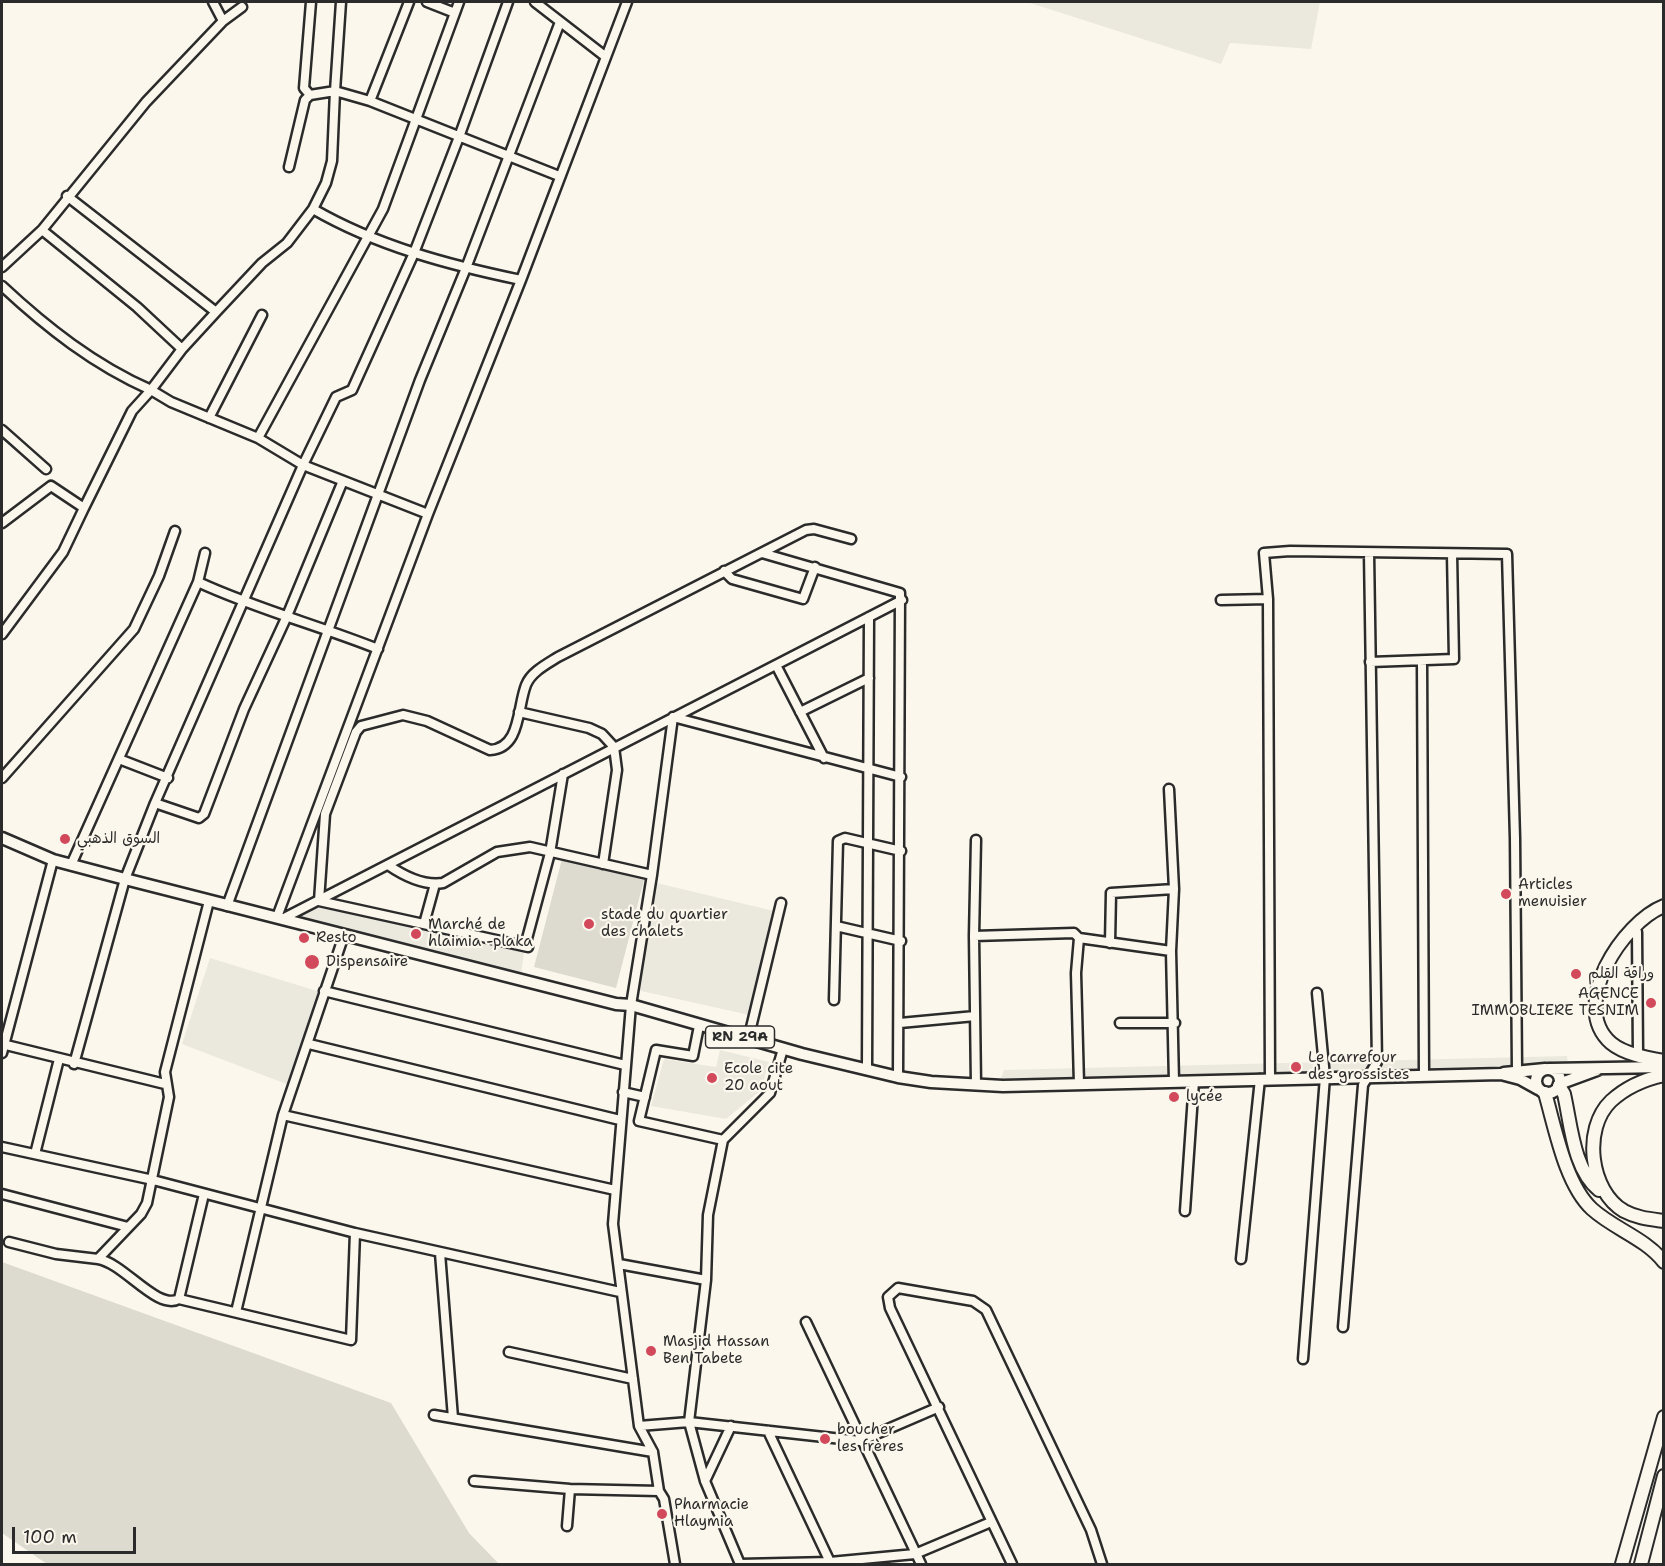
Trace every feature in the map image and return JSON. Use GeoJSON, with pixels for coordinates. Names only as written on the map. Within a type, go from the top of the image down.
{"type":"FeatureCollection","features":[{"type":"Feature","properties":{"kind":"highway"},"geometry":{"type":"LineString","coordinates":[[1664,906],[1642,918],[1616,948],[1602,973],[1596,995],[1598,1018],[1606,1036],[1617,1047],[1664,1061]]}},
{"type":"Feature","properties":{"kind":"highway"},"geometry":{"type":"LineString","coordinates":[[1607,1196],[1598,1181],[1594,1161],[1599,1118],[1610,1102],[1632,1086],[1664,1075]]}},
{"type":"Feature","properties":{"kind":"highway"},"geometry":{"type":"LineString","coordinates":[[1559,1085],[1564,1094],[1580,1162],[1591,1182],[1622,1210],[1640,1218],[1664,1221]]}},
{"type":"Feature","properties":{"kind":"highway"},"geometry":{"type":"LineString","coordinates":[[1542,1091],[1562,1152],[1582,1197],[1592,1209],[1640,1240],[1664,1262]]}},
{"type":"Feature","properties":{"kind":"highway"},"geometry":{"type":"LineString","coordinates":[[1622,1564],[1664,1417]]}},
{"type":"Feature","properties":{"kind":"highway"},"geometry":{"type":"LineString","coordinates":[[1641,1564],[1664,1476]]}},
{"type":"Feature","properties":{"kind":"main road","name":"RN 29A"},"geometry":{"type":"LineString","coordinates":[[2,838],[53,860],[71,865],[616,1004],[631,1005],[748,1040],[898,1077],[976,1085],[1501,1074]]}},
{"type":"Feature","properties":{"kind":"main road"},"geometry":{"type":"LineString","coordinates":[[1501,1074],[1520,1078],[1542,1091],[1553,1092],[1559,1085],[1606,1067]]}},
{"type":"Feature","properties":{"kind":"main road"},"geometry":{"type":"LineString","coordinates":[[1501,1074],[1517,1070],[1664,1067]]}},
{"type":"Feature","properties":{"kind":"main road"},"geometry":{"type":"LineString","coordinates":[[1548,1069],[1557,1074],[1559,1085]]}},
{"type":"Feature","properties":{"kind":"main road"},"geometry":{"type":"LineString","coordinates":[[1542,1091],[1537,1077],[1548,1069]]}},
{"type":"Feature","properties":{"kind":"street"},"geometry":{"type":"LineString","coordinates":[[213,2],[223,21]]}},
{"type":"Feature","properties":{"kind":"street"},"geometry":{"type":"LineString","coordinates":[[310,95],[304,88],[311,2]]}},
{"type":"Feature","properties":{"kind":"street"},"geometry":{"type":"LineString","coordinates":[[2,634],[63,552],[132,411],[182,349],[262,263],[286,243],[313,209],[326,183],[332,161],[341,2]]}},
{"type":"Feature","properties":{"kind":"street"},"geometry":{"type":"LineString","coordinates":[[370,101],[409,2]]}},
{"type":"Feature","properties":{"kind":"street"},"geometry":{"type":"LineString","coordinates":[[427,2],[455,13]]}},
{"type":"Feature","properties":{"kind":"street"},"geometry":{"type":"LineString","coordinates":[[258,438],[383,209],[459,2]]}},
{"type":"Feature","properties":{"kind":"street"},"geometry":{"type":"LineString","coordinates":[[74,1064],[125,879],[155,803],[168,778],[241,602],[303,465],[336,397],[352,390],[414,253],[508,2]]}},
{"type":"Feature","properties":{"kind":"street"},"geometry":{"type":"LineString","coordinates":[[535,2],[606,57]]}},
{"type":"Feature","properties":{"kind":"street"},"geometry":{"type":"LineString","coordinates":[[281,917],[428,514],[521,280],[627,2]]}},
{"type":"Feature","properties":{"kind":"street"},"geometry":{"type":"LineString","coordinates":[[2,267],[42,230],[67,196],[146,102],[223,21],[242,7]]}},
{"type":"Feature","properties":{"kind":"street"},"geometry":{"type":"LineString","coordinates":[[227,906],[379,497],[420,380],[466,268],[560,22]]}},
{"type":"Feature","properties":{"kind":"street"},"geometry":{"type":"LineString","coordinates":[[289,166],[305,100],[310,95],[335,91],[370,101],[559,176]]}},
{"type":"Feature","properties":{"kind":"street"},"geometry":{"type":"LineString","coordinates":[[67,196],[216,312]]}},
{"type":"Feature","properties":{"kind":"street"},"geometry":{"type":"LineString","coordinates":[[313,209],[345,227],[414,253],[466,268],[521,280]]}},
{"type":"Feature","properties":{"kind":"street"},"geometry":{"type":"LineString","coordinates":[[42,230],[137,307],[182,349]]}},
{"type":"Feature","properties":{"kind":"street"},"geometry":{"type":"LineString","coordinates":[[2,286],[45,326],[111,370],[171,402],[258,438],[303,465],[342,483],[428,514]]}},
{"type":"Feature","properties":{"kind":"street"},"geometry":{"type":"LineString","coordinates":[[209,418],[262,315]]}},
{"type":"Feature","properties":{"kind":"street"},"geometry":{"type":"LineString","coordinates":[[2,430],[46,469]]}},
{"type":"Feature","properties":{"kind":"street"},"geometry":{"type":"LineString","coordinates":[[155,803],[192,817],[199,818],[204,814],[244,709],[287,616],[342,483]]}},
{"type":"Feature","properties":{"kind":"street"},"geometry":{"type":"LineString","coordinates":[[2,523],[51,486],[84,508]]}},
{"type":"Feature","properties":{"kind":"street"},"geometry":{"type":"LineString","coordinates":[[319,901],[327,803],[356,732],[361,726],[403,715],[427,722],[490,750],[497,750],[512,739],[526,684],[538,670],[558,657],[806,530],[814,529],[850,539]]}},
{"type":"Feature","properties":{"kind":"street"},"geometry":{"type":"LineString","coordinates":[[2,778],[135,628],[159,576],[175,531]]}},
{"type":"Feature","properties":{"kind":"street"},"geometry":{"type":"LineString","coordinates":[[1241,1259],[1265,1079],[1268,599],[1264,553],[1290,551],[1507,554],[1515,838],[1517,1070]]}},
{"type":"Feature","properties":{"kind":"street"},"geometry":{"type":"LineString","coordinates":[[71,865],[198,582],[205,553]]}},
{"type":"Feature","properties":{"kind":"street"},"geometry":{"type":"LineString","coordinates":[[762,553],[895,589],[900,593],[902,600],[901,941],[898,1077]]}},
{"type":"Feature","properties":{"kind":"street"},"geometry":{"type":"LineString","coordinates":[[1344,1327],[1363,1085],[1377,1062],[1369,553]]}},
{"type":"Feature","properties":{"kind":"street"},"geometry":{"type":"LineString","coordinates":[[1370,662],[1454,659],[1452,554]]}},
{"type":"Feature","properties":{"kind":"street"},"geometry":{"type":"LineString","coordinates":[[724,571],[732,579],[803,599],[815,567]]}},
{"type":"Feature","properties":{"kind":"street"},"geometry":{"type":"LineString","coordinates":[[198,582],[241,602],[329,630],[378,649]]}},
{"type":"Feature","properties":{"kind":"street"},"geometry":{"type":"LineString","coordinates":[[1221,600],[1268,599]]}},
{"type":"Feature","properties":{"kind":"street"},"geometry":{"type":"LineString","coordinates":[[281,917],[319,901],[902,600]]}},
{"type":"Feature","properties":{"kind":"street"},"geometry":{"type":"LineString","coordinates":[[867,1070],[869,616]]}},
{"type":"Feature","properties":{"kind":"street"},"geometry":{"type":"LineString","coordinates":[[1422,661],[1424,1074]]}},
{"type":"Feature","properties":{"kind":"street"},"geometry":{"type":"LineString","coordinates":[[776,665],[824,758]]}},
{"type":"Feature","properties":{"kind":"street"},"geometry":{"type":"LineString","coordinates":[[800,712],[869,678]]}},
{"type":"Feature","properties":{"kind":"street"},"geometry":{"type":"LineString","coordinates":[[519,712],[589,728],[602,734],[614,747],[617,770],[603,864]]}},
{"type":"Feature","properties":{"kind":"street"},"geometry":{"type":"LineString","coordinates":[[673,717],[869,771],[901,777]]}},
{"type":"Feature","properties":{"kind":"street"},"geometry":{"type":"LineString","coordinates":[[673,717],[652,875],[631,1005],[613,1224],[639,1426],[653,1452],[659,1491],[664,1498],[675,1564]]}},
{"type":"Feature","properties":{"kind":"street"},"geometry":{"type":"LineString","coordinates":[[119,759],[168,778]]}},
{"type":"Feature","properties":{"kind":"street"},"geometry":{"type":"LineString","coordinates":[[319,901],[526,947],[550,853],[563,774]]}},
{"type":"Feature","properties":{"kind":"street"},"geometry":{"type":"LineString","coordinates":[[1169,789],[1174,889],[1171,951],[1175,1023],[1174,1082]]}},
{"type":"Feature","properties":{"kind":"street"},"geometry":{"type":"LineString","coordinates":[[834,1000],[838,841],[844,838],[901,851]]}},
{"type":"Feature","properties":{"kind":"street"},"geometry":{"type":"LineString","coordinates":[[976,840],[974,936],[976,1085]]}},
{"type":"Feature","properties":{"kind":"street"},"geometry":{"type":"LineString","coordinates":[[388,865],[413,879],[435,884],[442,883],[497,852],[530,847],[652,875]]}},
{"type":"Feature","properties":{"kind":"street"},"geometry":{"type":"LineString","coordinates":[[53,860],[2,1047],[165,1084]]}},
{"type":"Feature","properties":{"kind":"street"},"geometry":{"type":"LineString","coordinates":[[424,924],[435,884]]}},
{"type":"Feature","properties":{"kind":"street"},"geometry":{"type":"LineString","coordinates":[[1110,943],[1111,893],[1174,889]]}},
{"type":"Feature","properties":{"kind":"street"},"geometry":{"type":"LineString","coordinates":[[99,1259],[141,1214],[153,1180],[169,1097],[165,1084],[165,1072],[208,901]]}},
{"type":"Feature","properties":{"kind":"street"},"geometry":{"type":"LineString","coordinates":[[748,1040],[781,903]]}},
{"type":"Feature","properties":{"kind":"street"},"geometry":{"type":"LineString","coordinates":[[836,926],[901,941]]}},
{"type":"Feature","properties":{"kind":"street"},"geometry":{"type":"LineString","coordinates":[[1637,932],[1638,1055]]}},
{"type":"Feature","properties":{"kind":"street"},"geometry":{"type":"LineString","coordinates":[[974,936],[1074,933],[1079,938],[1171,951]]}},
{"type":"Feature","properties":{"kind":"street"},"geometry":{"type":"LineString","coordinates":[[236,1312],[259,1206],[283,1115],[309,1044],[324,991],[344,935]]}},
{"type":"Feature","properties":{"kind":"street"},"geometry":{"type":"LineString","coordinates":[[1079,938],[1076,973],[1079,1084]]}},
{"type":"Feature","properties":{"kind":"street"},"geometry":{"type":"LineString","coordinates":[[324,991],[625,1065]]}},
{"type":"Feature","properties":{"kind":"street"},"geometry":{"type":"LineString","coordinates":[[1303,1359],[1325,1077],[1317,993]]}},
{"type":"Feature","properties":{"kind":"street"},"geometry":{"type":"LineString","coordinates":[[900,1023],[975,1016]]}},
{"type":"Feature","properties":{"kind":"street"},"geometry":{"type":"LineString","coordinates":[[1120,1023],[1175,1023]]}},
{"type":"Feature","properties":{"kind":"street"},"geometry":{"type":"LineString","coordinates":[[699,1026],[693,1056],[656,1050],[639,1121],[723,1140]]}},
{"type":"Feature","properties":{"kind":"street"},"geometry":{"type":"LineString","coordinates":[[309,1044],[620,1120]]}},
{"type":"Feature","properties":{"kind":"street"},"geometry":{"type":"LineString","coordinates":[[783,1049],[770,1093],[723,1140],[708,1215],[706,1280],[689,1422],[705,1481],[740,1564],[830,1562],[915,1554],[991,1522]]}},
{"type":"Feature","properties":{"kind":"street"},"geometry":{"type":"LineString","coordinates":[[35,1154],[59,1059]]}},
{"type":"Feature","properties":{"kind":"street"},"geometry":{"type":"LineString","coordinates":[[1185,1211],[1194,1081]]}},
{"type":"Feature","properties":{"kind":"street"},"geometry":{"type":"LineString","coordinates":[[623,1092],[645,1097]]}},
{"type":"Feature","properties":{"kind":"street"},"geometry":{"type":"LineString","coordinates":[[283,1115],[615,1190]]}},
{"type":"Feature","properties":{"kind":"street"},"geometry":{"type":"LineString","coordinates":[[2,1147],[153,1180],[355,1233],[620,1292]]}},
{"type":"Feature","properties":{"kind":"street"},"geometry":{"type":"LineString","coordinates":[[2,1194],[128,1227]]}},
{"type":"Feature","properties":{"kind":"street"},"geometry":{"type":"LineString","coordinates":[[179,1299],[204,1194]]}},
{"type":"Feature","properties":{"kind":"street"},"geometry":{"type":"LineString","coordinates":[[9,1242],[56,1254],[114,1263],[147,1290],[166,1301],[179,1299],[351,1340],[355,1233]]}},
{"type":"Feature","properties":{"kind":"street"},"geometry":{"type":"LineString","coordinates":[[440,1252],[453,1418]]}},
{"type":"Feature","properties":{"kind":"street"},"geometry":{"type":"LineString","coordinates":[[619,1264],[706,1280]]}},
{"type":"Feature","properties":{"kind":"street"},"geometry":{"type":"LineString","coordinates":[[1012,1564],[890,1308],[888,1297],[897,1288],[973,1301],[986,1310],[1091,1530],[1102,1564]]}},
{"type":"Feature","properties":{"kind":"street"},"geometry":{"type":"LineString","coordinates":[[806,1322],[860,1441],[921,1564]]}},
{"type":"Feature","properties":{"kind":"street"},"geometry":{"type":"LineString","coordinates":[[508,1352],[633,1378]]}},
{"type":"Feature","properties":{"kind":"street"},"geometry":{"type":"LineString","coordinates":[[639,1426],[689,1422],[860,1441],[939,1407]]}},
{"type":"Feature","properties":{"kind":"street"},"geometry":{"type":"LineString","coordinates":[[434,1415],[653,1452]]}},
{"type":"Feature","properties":{"kind":"street"},"geometry":{"type":"LineString","coordinates":[[705,1481],[731,1426]]}},
{"type":"Feature","properties":{"kind":"street"},"geometry":{"type":"LineString","coordinates":[[768,1431],[830,1562]]}},
{"type":"Feature","properties":{"kind":"street"},"geometry":{"type":"LineString","coordinates":[[474,1481],[570,1489],[659,1491]]}},
{"type":"Feature","properties":{"kind":"street"},"geometry":{"type":"LineString","coordinates":[[567,1526],[570,1489]]}},
{"type":"Feature","properties":{"kind":"shaded area"},"geometry":{"type":"Polygon","coordinates":[[[1027,2],[1320,2],[1311,49],[1230,43],[1221,64],[1027,2]]]}},
{"type":"Feature","properties":{"kind":"shaded area","name":"stade du quartier des chalets"},"geometry":{"type":"Polygon","coordinates":[[[562,859],[644,880],[616,988],[534,967],[562,859]]]}},
{"type":"Feature","properties":{"kind":"shaded area"},"geometry":{"type":"Polygon","coordinates":[[[644,880],[774,911],[754,1016],[628,988],[644,880]]]}},
{"type":"Feature","properties":{"kind":"shaded area","name":"Marché de hlaimia -plaka"},"geometry":{"type":"Polygon","coordinates":[[[319,901],[525,946],[521,975],[291,916],[319,901]]]}},
{"type":"Feature","properties":{"kind":"shaded area"},"geometry":{"type":"Polygon","coordinates":[[[210,958],[320,992],[289,1085],[182,1044],[210,958]]]}},
{"type":"Feature","properties":{"kind":"shaded area","name":"Ecole cite 20 aout"},"geometry":{"type":"Polygon","coordinates":[[[720,1050],[769,1062],[761,1090],[726,1119],[651,1106],[664,1059],[716,1067],[720,1050]]]}},
{"type":"Feature","properties":{"kind":"shaded area","name":"Le carrefour des grossistes"},"geometry":{"type":"Polygon","coordinates":[[[1567,1056],[1568,1064],[1000,1081],[1004,1070],[1567,1056]]]}},
{"type":"Feature","properties":{"kind":"shaded area"},"geometry":{"type":"Polygon","coordinates":[[[2,1262],[391,1403],[469,1533],[499,1564],[47,1564],[2,1533],[2,1262]]]}},
{"type":"Feature","properties":{"kind":"place","name":"السوق الذهبي"},"geometry":{"type":"Point","coordinates":[65,839]}},
{"type":"Feature","properties":{"kind":"place","name":"Articles menuisier"},"geometry":{"type":"Point","coordinates":[1506,894]}},
{"type":"Feature","properties":{"kind":"place","name":"stade du quartier des chalets"},"geometry":{"type":"Point","coordinates":[589,924]}},
{"type":"Feature","properties":{"kind":"place","name":"Marché de hlaimia -plaka"},"geometry":{"type":"Point","coordinates":[416,934]}},
{"type":"Feature","properties":{"kind":"place","name":"Resto"},"geometry":{"type":"Point","coordinates":[304,938]}},
{"type":"Feature","properties":{"kind":"place","name":"Dispensaire"},"geometry":{"type":"Point","coordinates":[312,962]}},
{"type":"Feature","properties":{"kind":"place","name":"وراقة القلم"},"geometry":{"type":"Point","coordinates":[1576,974]}},
{"type":"Feature","properties":{"kind":"place","name":"AGENCE IMMOBLIERE TESNIM"},"geometry":{"type":"Point","coordinates":[1651,1003]}},
{"type":"Feature","properties":{"kind":"place","name":"Le carrefour des grossistes"},"geometry":{"type":"Point","coordinates":[1296,1067]}},
{"type":"Feature","properties":{"kind":"place","name":"Ecole cite 20 aout"},"geometry":{"type":"Point","coordinates":[712,1078]}},
{"type":"Feature","properties":{"kind":"place","name":"lycée"},"geometry":{"type":"Point","coordinates":[1174,1097]}},
{"type":"Feature","properties":{"kind":"place","name":"Masjid Hassan Ben Tabete"},"geometry":{"type":"Point","coordinates":[651,1351]}},
{"type":"Feature","properties":{"kind":"place","name":"boucher les frères"},"geometry":{"type":"Point","coordinates":[825,1439]}},
{"type":"Feature","properties":{"kind":"place","name":"Pharmacie Hlaymia"},"geometry":{"type":"Point","coordinates":[662,1514]}}]}
